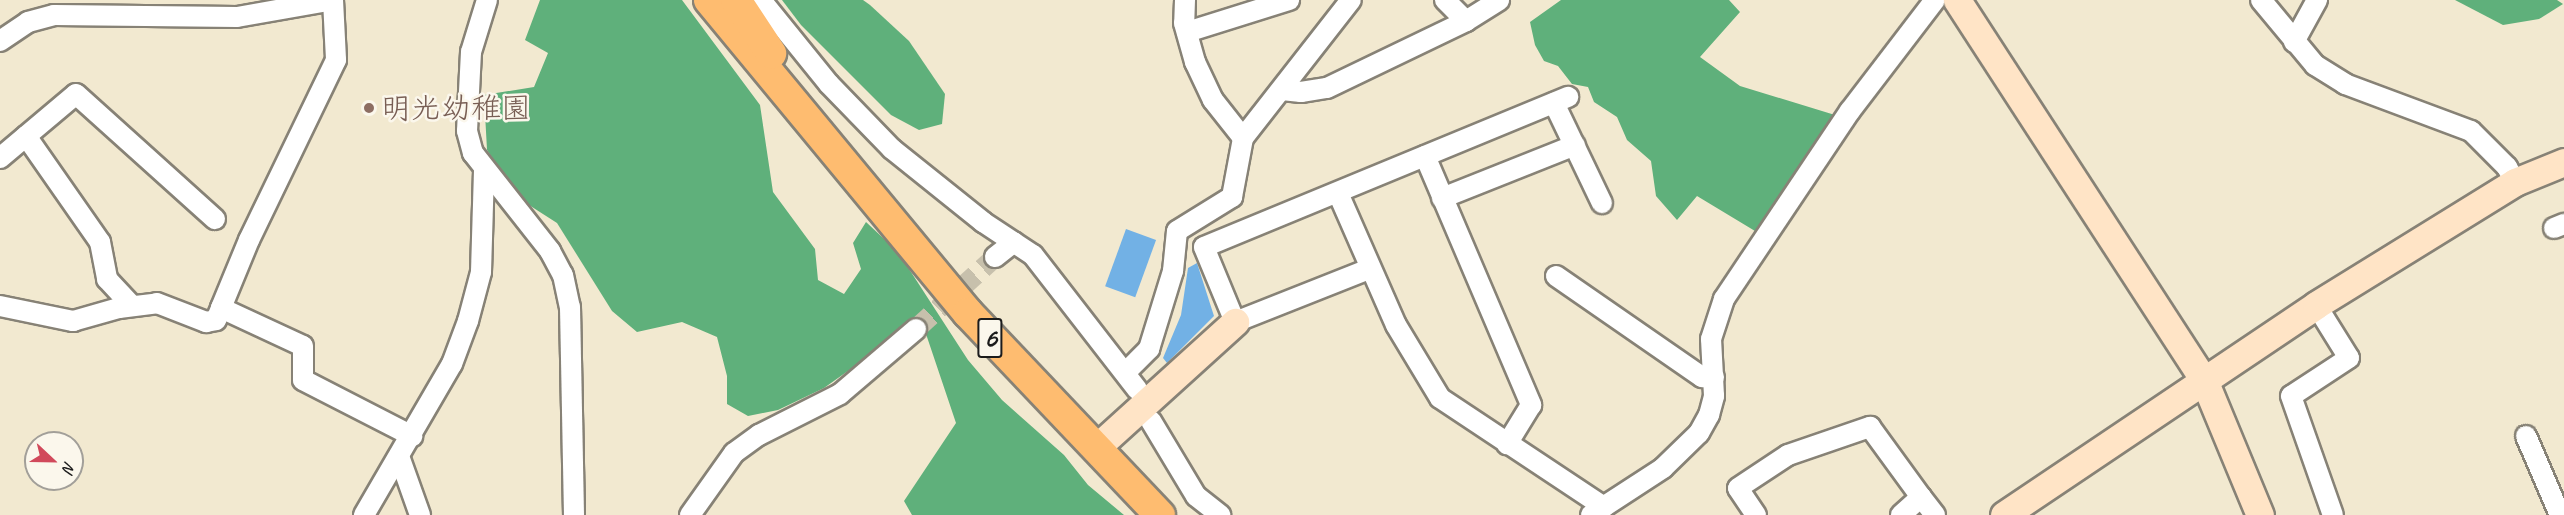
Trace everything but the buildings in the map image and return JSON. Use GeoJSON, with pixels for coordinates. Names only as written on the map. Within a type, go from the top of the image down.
{"type":"FeatureCollection","features":[{"type":"Feature","properties":{"kind":"main road","name":"6"},"geometry":{"type":"LineString","coordinates":[[709,0],[975,321],[1160,515]]}},
{"type":"Feature","properties":{"kind":"main road","name":"6"},"geometry":{"type":"LineString","coordinates":[[736,0],[833,149]]}},
{"type":"Feature","properties":{"kind":"street"},"geometry":{"type":"LineString","coordinates":[[0,41],[28,22],[54,15],[237,17],[333,0],[336,60],[249,240],[216,320],[206,322],[157,303],[132,306],[73,321],[0,306]]}},
{"type":"Feature","properties":{"kind":"street"},"geometry":{"type":"LineString","coordinates":[[487,0],[471,52],[467,131],[473,153],[550,251],[563,275],[570,307],[574,515]]}},
{"type":"Feature","properties":{"kind":"street"},"geometry":{"type":"LineString","coordinates":[[761,0],[829,84],[892,149],[1033,255],[1137,389]]}},
{"type":"Feature","properties":{"kind":"street"},"geometry":{"type":"LineString","coordinates":[[1185,0],[1187,32],[1213,100],[1243,138]]}},
{"type":"Feature","properties":{"kind":"street"},"geometry":{"type":"LineString","coordinates":[[1187,32],[1289,0]]}},
{"type":"Feature","properties":{"kind":"street"},"geometry":{"type":"LineString","coordinates":[[1126,372],[1149,349],[1173,271],[1177,231],[1232,197],[1243,138],[1351,0]]}},
{"type":"Feature","properties":{"kind":"street"},"geometry":{"type":"LineString","coordinates":[[1445,0],[1466,21]]}},
{"type":"Feature","properties":{"kind":"street"},"geometry":{"type":"LineString","coordinates":[[1282,90],[1301,92],[1327,88],[1466,21],[1499,0]]}},
{"type":"Feature","properties":{"kind":"street"},"geometry":{"type":"LineString","coordinates":[[1338,193],[1369,270],[1395,325],[1440,398],[1508,444],[1598,511],[1663,468],[1699,434],[1709,415],[1714,377],[1711,339],[1724,299],[1736,277],[1850,111],[1935,0]]}},
{"type":"Feature","properties":{"kind":"street"},"geometry":{"type":"LineString","coordinates":[[1957,0],[2204,380],[2259,515]]}},
{"type":"Feature","properties":{"kind":"street"},"geometry":{"type":"LineString","coordinates":[[2261,0],[2315,65],[2346,84],[2470,131],[2507,167],[2515,182]]}},
{"type":"Feature","properties":{"kind":"street"},"geometry":{"type":"LineString","coordinates":[[2294,42],[2317,0]]}},
{"type":"Feature","properties":{"kind":"street"},"geometry":{"type":"LineString","coordinates":[[0,158],[76,94],[215,219]]}},
{"type":"Feature","properties":{"kind":"street"},"geometry":{"type":"LineString","coordinates":[[1235,322],[1204,247],[1561,100],[1575,146],[1602,202]]}},
{"type":"Feature","properties":{"kind":"street"},"geometry":{"type":"LineString","coordinates":[[26,136],[100,242],[107,279],[132,306]]}},
{"type":"Feature","properties":{"kind":"street"},"geometry":{"type":"LineString","coordinates":[[1442,198],[1575,146]]}},
{"type":"Feature","properties":{"kind":"street"},"geometry":{"type":"LineString","coordinates":[[1425,156],[1531,405],[1508,444]]}},
{"type":"Feature","properties":{"kind":"street"},"geometry":{"type":"LineString","coordinates":[[2004,515],[2316,306],[2515,182],[2564,162]]}},
{"type":"Feature","properties":{"kind":"street"},"geometry":{"type":"LineString","coordinates":[[364,515],[452,364],[468,321],[481,272],[484,168]]}},
{"type":"Feature","properties":{"kind":"street"},"geometry":{"type":"LineString","coordinates":[[995,257],[1014,242]]}},
{"type":"Feature","properties":{"kind":"street"},"geometry":{"type":"LineString","coordinates":[[1096,448],[1235,322],[1369,270]]}},
{"type":"Feature","properties":{"kind":"street"},"geometry":{"type":"LineString","coordinates":[[1556,276],[1702,377],[1714,377]]}},
{"type":"Feature","properties":{"kind":"street"},"geometry":{"type":"LineString","coordinates":[[2316,306],[2349,358],[2291,396],[2333,515]]}},
{"type":"Feature","properties":{"kind":"street"},"geometry":{"type":"LineString","coordinates":[[221,308],[303,346],[303,380],[412,436]]}},
{"type":"Feature","properties":{"kind":"street"},"geometry":{"type":"LineString","coordinates":[[690,515],[735,453],[759,435],[840,394],[916,329]]}},
{"type":"Feature","properties":{"kind":"street"},"geometry":{"type":"LineString","coordinates":[[1151,421],[1196,496],[1221,515]]}},
{"type":"Feature","properties":{"kind":"street"},"geometry":{"type":"LineString","coordinates":[[1756,515],[1738,489],[1788,455],[1870,427],[1935,515]]}},
{"type":"Feature","properties":{"kind":"street"},"geometry":{"type":"LineString","coordinates":[[2526,436],[2560,515]]}},
{"type":"Feature","properties":{"kind":"street"},"geometry":{"type":"LineString","coordinates":[[399,456],[420,515]]}},
{"type":"Feature","properties":{"kind":"street"},"geometry":{"type":"LineString","coordinates":[[1901,515],[1921,497]]}},
{"type":"Feature","properties":{"kind":"green space"},"geometry":{"type":"Polygon","coordinates":[[[540,0],[682,0],[760,105],[773,192],[815,249],[818,280],[844,294],[861,269],[853,243],[866,222],[898,252],[968,360],[1002,400],[1064,455],[1088,485],[1124,515],[912,515],[904,501],[956,423],[926,334],[908,320],[869,356],[824,388],[778,410],[748,416],[727,404],[727,376],[717,337],[682,322],[637,332],[612,311],[557,223],[518,198],[487,150],[484,95],[534,87],[548,53],[525,40],[540,0]]]}},
{"type":"Feature","properties":{"kind":"green space"},"geometry":{"type":"Polygon","coordinates":[[[782,0],[863,0],[870,5],[909,41],[945,94],[942,124],[919,130],[891,115],[801,25],[782,0]]]}},
{"type":"Feature","properties":{"kind":"green space"},"geometry":{"type":"Polygon","coordinates":[[[1561,0],[1729,0],[1740,12],[1700,57],[1740,86],[1835,115],[1755,231],[1697,196],[1677,220],[1656,196],[1651,161],[1627,140],[1617,117],[1594,102],[1588,87],[1572,84],[1558,66],[1544,61],[1535,45],[1530,22],[1561,0]]]}},
{"type":"Feature","properties":{"kind":"green space"},"geometry":{"type":"Polygon","coordinates":[[[2455,0],[2557,0],[2563,4],[2539,19],[2503,25],[2455,0]]]}},
{"type":"Feature","properties":{"kind":"water"},"geometry":{"type":"Polygon","coordinates":[[[1126,229],[1156,240],[1135,297],[1105,286],[1126,229]]]}},
{"type":"Feature","properties":{"kind":"water"},"geometry":{"type":"Polygon","coordinates":[[[1197,263],[1214,316],[1167,363],[1163,358],[1181,315],[1188,268],[1197,263]]]}},
{"type":"Feature","properties":{"kind":"tunnel"},"geometry":{"type":"LineString","coordinates":[[916,329],[995,257]]}},
{"type":"Feature","properties":{"kind":"place","name":"明光幼稚園"},"geometry":{"type":"Point","coordinates":[369,108]}}]}
